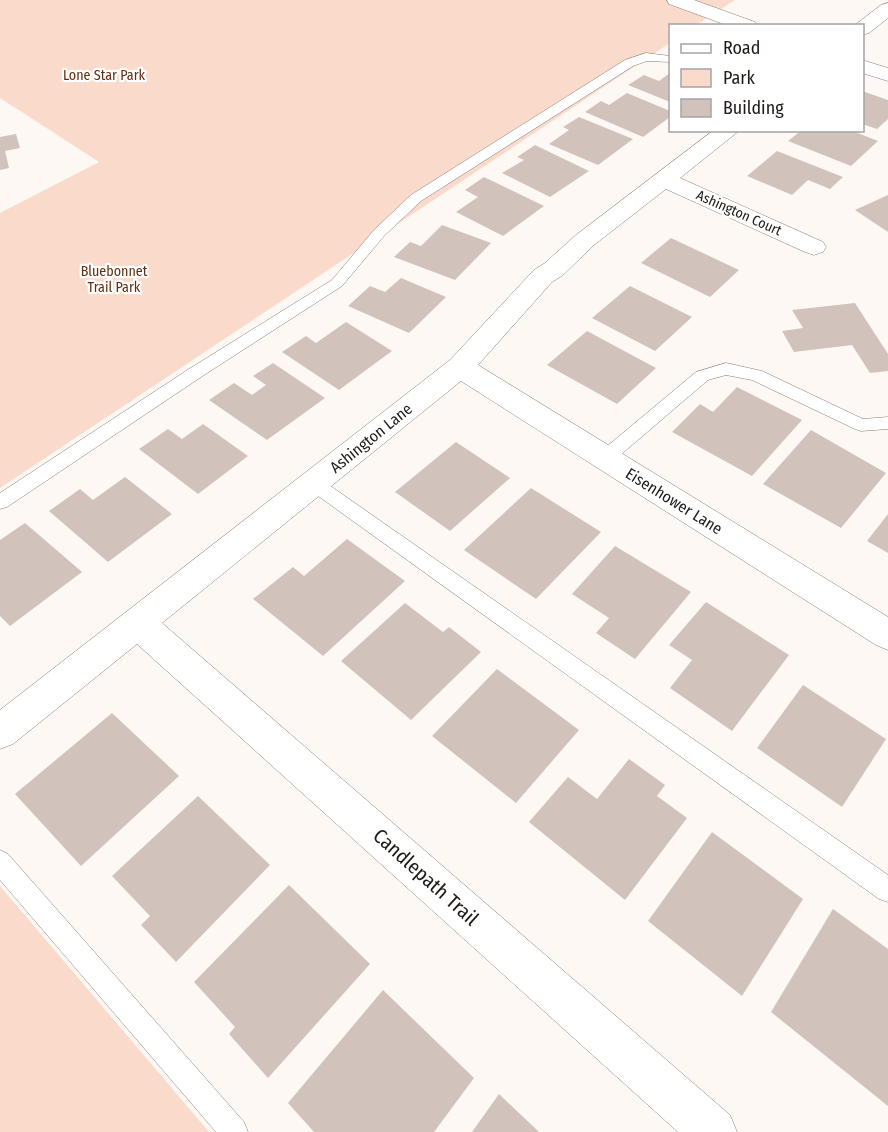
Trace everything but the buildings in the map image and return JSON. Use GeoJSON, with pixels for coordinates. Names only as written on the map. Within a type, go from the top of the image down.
{"type":"FeatureCollection","features":[{"type":"Feature","properties":{"kind":"street"},"geometry":{"type":"LineString","coordinates":[[676,0],[742,24]]}},
{"type":"Feature","properties":{"kind":"street"},"geometry":{"type":"LineString","coordinates":[[864,27],[888,9]]}},
{"type":"Feature","properties":{"kind":"street"},"geometry":{"type":"LineString","coordinates":[[864,67],[888,75]]}},
{"type":"Feature","properties":{"kind":"street","name":"Ashington Lane"},"geometry":{"type":"LineString","coordinates":[[0,732],[460,367],[543,276],[555,269],[585,240],[726,132]]}},
{"type":"Feature","properties":{"kind":"street","name":"Ashington Court"},"geometry":{"type":"LineString","coordinates":[[665,180],[814,247]]}},
{"type":"Feature","properties":{"kind":"street","name":"Eisenhower Lane"},"geometry":{"type":"LineString","coordinates":[[460,367],[888,635]]}},
{"type":"Feature","properties":{"kind":"street","name":"Candlepath Trail"},"geometry":{"type":"LineString","coordinates":[[138,623],[713,1132]]}},
{"type":"Feature","properties":{"kind":"lane"},"geometry":{"type":"LineString","coordinates":[[0,502],[204,366],[337,283],[379,233],[416,198],[629,63],[646,57],[669,59]]}},
{"type":"Feature","properties":{"kind":"lane"},"geometry":{"type":"LineString","coordinates":[[605,458],[702,376],[726,369],[756,375],[861,425],[888,423]]}},
{"type":"Feature","properties":{"kind":"lane"},"geometry":{"type":"LineString","coordinates":[[314,483],[888,890]]}},
{"type":"Feature","properties":{"kind":"lane"},"geometry":{"type":"LineString","coordinates":[[0,862],[234,1132]]}},
{"type":"Feature","properties":{"kind":"green space","name":"Bluebonnet Trail Park"},"geometry":{"type":"Polygon","coordinates":[[[0,0],[735,0],[698,24],[669,24],[669,44],[0,488],[0,213],[99,162],[0,98],[0,0]]]}},
{"type":"Feature","properties":{"kind":"green space"},"geometry":{"type":"Polygon","coordinates":[[[0,886],[209,1132],[0,1132],[0,886]]]}},
{"type":"Feature","properties":{"kind":"park label","name":"Lone Star Park"},"geometry":{"type":"Point","coordinates":[104,75]}}]}
